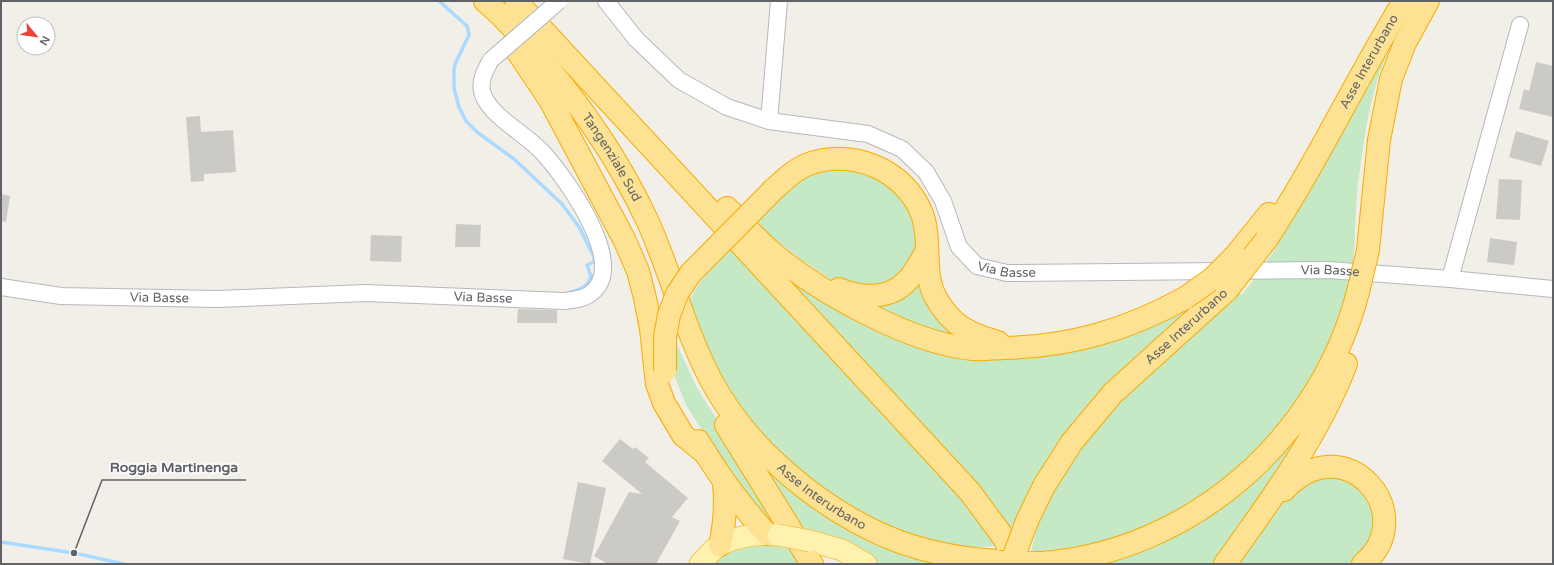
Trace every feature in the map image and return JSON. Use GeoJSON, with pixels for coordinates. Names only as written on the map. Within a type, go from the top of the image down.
{"type":"FeatureCollection","features":[{"type":"Feature","properties":{"kind":"highway"},"geometry":{"type":"LineString","coordinates":[[516,1],[970,492],[1004,538],[1008,563]]}},
{"type":"Feature","properties":{"kind":"highway","name":"Asse Interurbano"},"geometry":{"type":"LineString","coordinates":[[1008,563],[1044,486],[1072,442],[1112,393],[1227,290],[1266,240],[1300,186],[1376,48],[1404,1]]}},
{"type":"Feature","properties":{"kind":"highway","name":"Asse Interurbano"},"geometry":{"type":"LineString","coordinates":[[1224,564],[1261,514],[1312,435],[1333,396],[1351,351],[1376,232],[1372,210],[1379,140],[1391,79],[1405,43],[1428,1]]}},
{"type":"Feature","properties":{"kind":"highway"},"geometry":{"type":"LineString","coordinates":[[491,6],[500,28],[550,100],[624,239],[638,271],[645,298],[651,329],[657,384],[664,403],[683,435],[705,453]]}},
{"type":"Feature","properties":{"kind":"highway","name":"Tangenziale Sud"},"geometry":{"type":"LineString","coordinates":[[491,6],[555,76],[605,143],[627,181],[664,258],[693,341]]}},
{"type":"Feature","properties":{"kind":"highway"},"geometry":{"type":"LineString","coordinates":[[574,63],[636,116],[680,163],[751,232],[774,254],[799,273],[857,308],[889,324],[922,336],[972,349],[1055,345],[1088,338],[1127,325],[1185,298],[1212,279],[1235,256],[1264,221],[1346,102]]}},
{"type":"Feature","properties":{"kind":"highway"},"geometry":{"type":"LineString","coordinates":[[773,534],[744,508],[724,483],[670,392],[665,371],[665,337],[669,315],[677,294],[691,273],[774,189],[804,166],[818,161],[836,158],[857,160],[878,166],[896,178],[912,194],[922,214],[926,234],[926,251],[930,276],[935,296],[946,313],[957,324],[973,335],[1019,347]]}},
{"type":"Feature","properties":{"kind":"highway"},"geometry":{"type":"LineString","coordinates":[[751,232],[840,289],[862,296],[882,295],[905,283],[926,251]]}},
{"type":"Feature","properties":{"kind":"highway","name":"Asse Interurbano"},"geometry":{"type":"LineString","coordinates":[[693,341],[711,380],[732,413],[751,438],[805,487],[834,509],[899,541],[953,561],[1041,563],[1068,561],[1096,555],[1153,536],[1195,512],[1246,476],[1283,437],[1320,388],[1363,292]]}},
{"type":"Feature","properties":{"kind":"highway"},"geometry":{"type":"LineString","coordinates":[[693,341],[693,371],[812,564]]}},
{"type":"Feature","properties":{"kind":"highway"},"geometry":{"type":"LineString","coordinates":[[1261,514],[1300,475],[1324,467],[1338,467],[1350,470],[1364,478],[1374,490],[1384,514],[1380,541],[1370,557],[1363,564]]}},
{"type":"Feature","properties":{"kind":"highway"},"geometry":{"type":"LineString","coordinates":[[720,545],[725,526],[726,504],[724,483]]}},
{"type":"Feature","properties":{"kind":"main road"},"geometry":{"type":"LineString","coordinates":[[700,564],[720,545],[744,537],[773,534],[810,541],[842,550],[866,564]]}},
{"type":"Feature","properties":{"kind":"street","name":"Via Basse"},"geometry":{"type":"LineString","coordinates":[[1,287],[61,296],[217,299],[366,293],[564,301],[578,299],[590,294],[598,286],[602,273],[603,258],[591,222],[575,195],[544,154],[491,109],[484,99],[481,88],[483,73],[491,60],[559,1]]}},
{"type":"Feature","properties":{"kind":"street","name":"Via Basse"},"geometry":{"type":"LineString","coordinates":[[606,1],[636,39],[678,80],[727,107],[769,121],[868,134],[902,149],[926,172],[944,201],[959,247],[977,266],[1007,273],[1328,270],[1450,278],[1553,289]]}},
{"type":"Feature","properties":{"kind":"street"},"geometry":{"type":"LineString","coordinates":[[769,121],[779,1]]}},
{"type":"Feature","properties":{"kind":"street"},"geometry":{"type":"LineString","coordinates":[[1450,278],[1520,25]]}},
{"type":"Feature","properties":{"kind":"green space"},"geometry":{"type":"Polygon","coordinates":[[[1410,8],[1385,60],[1378,78],[1371,104],[1358,183],[1352,273],[1340,319],[1327,351],[1311,382],[1292,410],[1270,437],[1246,461],[1191,503],[1163,520],[1115,538],[1065,548],[1031,552],[1037,527],[1059,480],[1105,414],[1235,291],[1242,295],[1277,247],[1274,245],[1410,8]]]}},
{"type":"Feature","properties":{"kind":"green space"},"geometry":{"type":"Polygon","coordinates":[[[849,169],[872,177],[893,190],[909,208],[919,231],[920,238],[917,255],[909,266],[888,288],[840,285],[803,261],[767,233],[757,220],[801,179],[820,171],[849,169]]]}},
{"type":"Feature","properties":{"kind":"green space"},"geometry":{"type":"Polygon","coordinates":[[[731,247],[956,491],[985,526],[998,546],[958,548],[898,531],[848,510],[782,459],[743,412],[711,363],[689,301],[701,281],[731,247]]]}},
{"type":"Feature","properties":{"kind":"green space"},"geometry":{"type":"Polygon","coordinates":[[[789,271],[987,357],[1199,298],[1204,305],[1134,362],[1085,408],[1062,437],[1045,463],[1009,533],[782,277],[789,271]]]}},
{"type":"Feature","properties":{"kind":"green space"},"geometry":{"type":"Polygon","coordinates":[[[917,275],[964,340],[867,308],[917,275]]]}},
{"type":"Feature","properties":{"kind":"green space"},"geometry":{"type":"Polygon","coordinates":[[[675,340],[696,386],[780,522],[763,518],[754,511],[686,405],[673,372],[676,371],[674,358],[675,340]]]}},
{"type":"Feature","properties":{"kind":"green space"},"geometry":{"type":"Polygon","coordinates":[[[1321,409],[1215,564],[1096,564],[1131,553],[1321,409]]]}},
{"type":"Feature","properties":{"kind":"green space"},"geometry":{"type":"Polygon","coordinates":[[[761,464],[807,502],[844,528],[876,543],[935,562],[934,564],[879,564],[866,554],[795,528],[761,464]]]}},
{"type":"Feature","properties":{"kind":"green space"},"geometry":{"type":"Polygon","coordinates":[[[1321,472],[1366,488],[1377,525],[1356,564],[1234,564],[1286,495],[1321,472]]]}},
{"type":"Feature","properties":{"kind":"green space"},"geometry":{"type":"Polygon","coordinates":[[[752,543],[792,546],[803,564],[710,564],[725,553],[752,543]]]}},
{"type":"Feature","properties":{"kind":"building"},"geometry":{"type":"Polygon","coordinates":[[[1536,62],[1553,66],[1553,117],[1519,109],[1524,89],[1529,91],[1536,62]]]}},
{"type":"Feature","properties":{"kind":"building"},"geometry":{"type":"Polygon","coordinates":[[[200,116],[201,132],[233,130],[236,172],[204,174],[204,181],[191,182],[186,117],[200,116]]]}},
{"type":"Feature","properties":{"kind":"building"},"geometry":{"type":"Polygon","coordinates":[[[1516,131],[1549,141],[1541,166],[1509,157],[1516,131]]]}},
{"type":"Feature","properties":{"kind":"building"},"geometry":{"type":"Polygon","coordinates":[[[1499,179],[1522,180],[1520,220],[1496,219],[1499,179]]]}},
{"type":"Feature","properties":{"kind":"building"},"geometry":{"type":"Polygon","coordinates":[[[1,194],[10,196],[6,222],[1,221],[1,194]]]}},
{"type":"Feature","properties":{"kind":"building"},"geometry":{"type":"Polygon","coordinates":[[[456,224],[481,225],[480,247],[455,247],[456,224]]]}},
{"type":"Feature","properties":{"kind":"building"},"geometry":{"type":"Polygon","coordinates":[[[371,235],[402,236],[401,262],[370,261],[371,235]]]}},
{"type":"Feature","properties":{"kind":"building"},"geometry":{"type":"Polygon","coordinates":[[[1490,238],[1517,242],[1514,265],[1487,262],[1490,238]]]}},
{"type":"Feature","properties":{"kind":"building"},"geometry":{"type":"Polygon","coordinates":[[[518,309],[557,310],[557,323],[517,323],[518,309]]]}},
{"type":"Feature","properties":{"kind":"building"},"geometry":{"type":"Polygon","coordinates":[[[620,439],[633,449],[635,447],[649,458],[645,462],[688,498],[672,517],[680,521],[656,564],[608,564],[594,556],[629,492],[642,494],[602,461],[620,439]]]}},
{"type":"Feature","properties":{"kind":"building"},"geometry":{"type":"Polygon","coordinates":[[[578,482],[606,488],[590,564],[563,559],[578,482]]]}},
{"type":"Feature","properties":{"kind":"waterway"},"geometry":{"type":"LineString","coordinates":[[439,1],[467,26],[469,35],[454,69],[454,88],[459,107],[466,121],[477,132],[514,159],[562,204],[579,227],[594,257],[594,262],[587,265],[591,276],[585,286],[569,293]]}},
{"type":"Feature","properties":{"kind":"waterway"},"geometry":{"type":"LineString","coordinates":[[1,542],[74,553],[124,564]]}},
{"type":"Feature","properties":{"kind":"place","name":"Roggia Martinenga"},"geometry":{"type":"Point","coordinates":[74,553]}}]}
